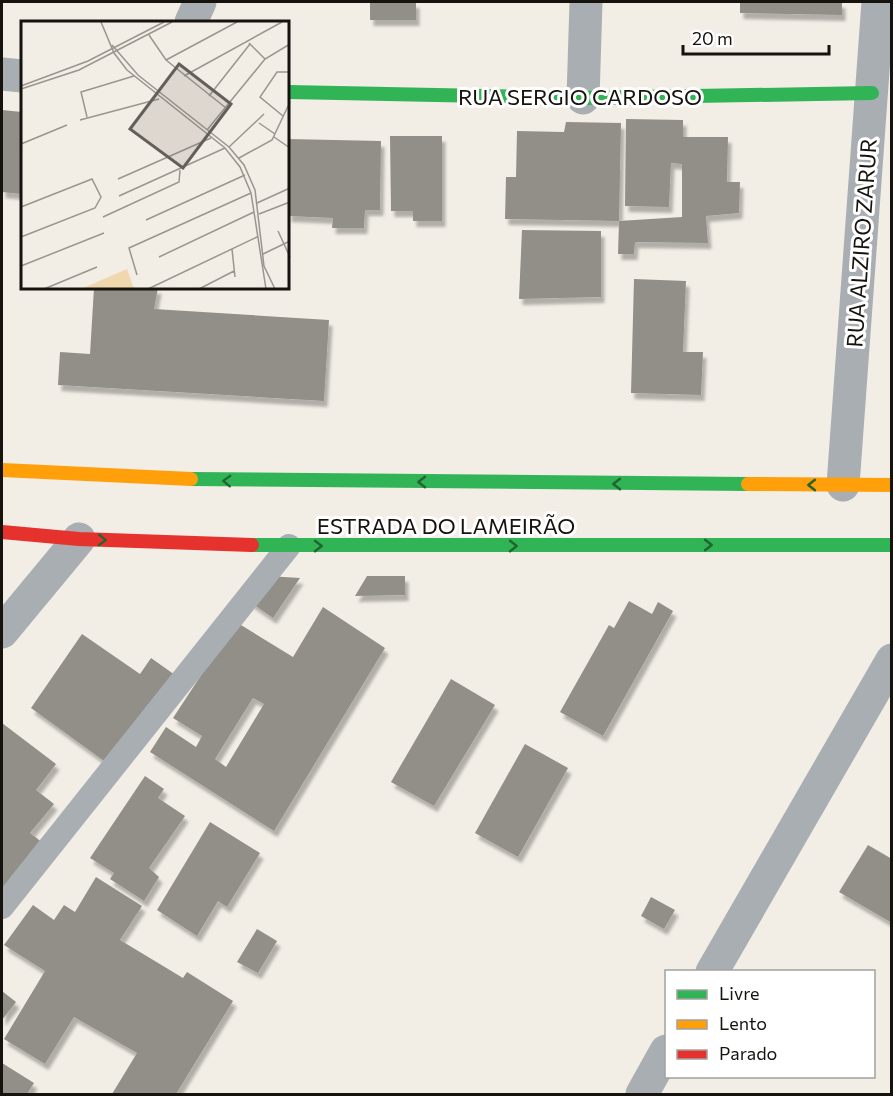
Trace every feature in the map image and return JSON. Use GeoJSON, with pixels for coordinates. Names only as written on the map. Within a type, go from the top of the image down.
{"type":"FeatureCollection","features":[{"type":"Feature","properties":{"kind":"main road","name":"RUA SERGIO CARDOSO"},"geometry":{"type":"LineString","coordinates":[[290,92],[584,98],[872,93]]}},
{"type":"Feature","properties":{"kind":"main road","name":"ESTRADA DO LAMEIRÃO"},"geometry":{"type":"LineString","coordinates":[[2,470],[233,481],[891,485]]}},
{"type":"Feature","properties":{"kind":"main road","name":"ESTRADA DO LAMEIRÃO"},"geometry":{"type":"LineString","coordinates":[[2,532],[78,539],[289,546],[891,544]]}},
{"type":"Feature","properties":{"kind":"street"},"geometry":{"type":"LineString","coordinates":[[190,21],[200,2]]}},
{"type":"Feature","properties":{"kind":"street"},"geometry":{"type":"LineString","coordinates":[[584,98],[586,2]]}},
{"type":"Feature","properties":{"kind":"street","name":"RUA ALZIRO ZARUR"},"geometry":{"type":"LineString","coordinates":[[843,485],[878,2]]}},
{"type":"Feature","properties":{"kind":"street"},"geometry":{"type":"LineString","coordinates":[[2,74],[21,76]]}},
{"type":"Feature","properties":{"kind":"street"},"geometry":{"type":"LineString","coordinates":[[2,632],[78,539]]}},
{"type":"Feature","properties":{"kind":"street"},"geometry":{"type":"LineString","coordinates":[[713,970],[891,660]]}},
{"type":"Feature","properties":{"kind":"street"},"geometry":{"type":"LineString","coordinates":[[642,1095],[665,1053]]}},
{"type":"Feature","properties":{"kind":"lane"},"geometry":{"type":"LineString","coordinates":[[2,907],[289,546]]}},
{"type":"Feature","properties":{"kind":"building"},"geometry":{"type":"Polygon","coordinates":[[[370,2],[416,2],[416,20],[370,20],[370,2]]]}},
{"type":"Feature","properties":{"kind":"building"},"geometry":{"type":"Polygon","coordinates":[[[740,2],[842,2],[842,15],[740,13],[740,2]]]}},
{"type":"Feature","properties":{"kind":"building"},"geometry":{"type":"Polygon","coordinates":[[[2,110],[21,112],[21,194],[2,192],[2,110]]]}},
{"type":"Feature","properties":{"kind":"building"},"geometry":{"type":"Polygon","coordinates":[[[626,119],[683,120],[683,137],[728,137],[727,182],[740,182],[739,213],[706,216],[708,243],[635,242],[634,254],[618,254],[619,221],[682,217],[682,164],[671,163],[669,207],[625,206],[626,119]]]}},
{"type":"Feature","properties":{"kind":"building"},"geometry":{"type":"Polygon","coordinates":[[[566,122],[621,123],[619,221],[505,219],[506,177],[516,177],[517,131],[564,132],[566,122]]]}},
{"type":"Feature","properties":{"kind":"building"},"geometry":{"type":"Polygon","coordinates":[[[390,136],[442,136],[442,221],[413,221],[413,211],[391,211],[390,136]]]}},
{"type":"Feature","properties":{"kind":"building"},"geometry":{"type":"Polygon","coordinates":[[[290,139],[381,141],[380,210],[365,210],[364,228],[332,228],[333,218],[290,216],[290,139]]]}},
{"type":"Feature","properties":{"kind":"building"},"geometry":{"type":"Polygon","coordinates":[[[522,230],[601,231],[601,297],[519,299],[522,230]]]}},
{"type":"Feature","properties":{"kind":"building"},"geometry":{"type":"Polygon","coordinates":[[[634,279],[686,281],[683,352],[703,352],[701,395],[631,393],[634,279]]]}},
{"type":"Feature","properties":{"kind":"building"},"geometry":{"type":"Polygon","coordinates":[[[94,290],[158,290],[154,309],[329,320],[324,401],[58,385],[60,352],[90,354],[94,290]]]}},
{"type":"Feature","properties":{"kind":"building"},"geometry":{"type":"Polygon","coordinates":[[[267,576],[300,578],[273,618],[250,602],[267,576]]]}},
{"type":"Feature","properties":{"kind":"building"},"geometry":{"type":"Polygon","coordinates":[[[367,576],[405,576],[405,595],[355,596],[367,576]]]}},
{"type":"Feature","properties":{"kind":"building"},"geometry":{"type":"Polygon","coordinates":[[[629,601],[652,614],[658,602],[673,611],[603,736],[560,712],[609,625],[614,628],[629,601]]]}},
{"type":"Feature","properties":{"kind":"building"},"geometry":{"type":"Polygon","coordinates":[[[323,607],[385,648],[274,831],[150,752],[166,727],[196,747],[202,736],[173,718],[236,622],[293,657],[323,607]],[[253,698],[215,759],[226,767],[264,704],[253,698]]]}},
{"type":"Feature","properties":{"kind":"building"},"geometry":{"type":"Polygon","coordinates":[[[82,634],[140,674],[151,658],[175,675],[111,766],[31,708],[82,634]]]}},
{"type":"Feature","properties":{"kind":"building"},"geometry":{"type":"Polygon","coordinates":[[[451,679],[495,705],[434,806],[391,782],[451,679]]]}},
{"type":"Feature","properties":{"kind":"building"},"geometry":{"type":"Polygon","coordinates":[[[2,723],[56,764],[36,790],[54,804],[30,833],[47,846],[2,890],[2,723]]]}},
{"type":"Feature","properties":{"kind":"building"},"geometry":{"type":"Polygon","coordinates":[[[525,744],[568,768],[518,857],[475,833],[525,744]]]}},
{"type":"Feature","properties":{"kind":"building"},"geometry":{"type":"Polygon","coordinates":[[[145,776],[164,789],[158,798],[185,816],[149,868],[159,877],[144,901],[110,879],[114,873],[90,858],[145,776]]]}},
{"type":"Feature","properties":{"kind":"building"},"geometry":{"type":"Polygon","coordinates":[[[210,822],[260,853],[227,907],[218,901],[197,936],[157,910],[210,822]]]}},
{"type":"Feature","properties":{"kind":"building"},"geometry":{"type":"Polygon","coordinates":[[[868,845],[892,859],[892,923],[839,892],[868,845]]]}},
{"type":"Feature","properties":{"kind":"building"},"geometry":{"type":"Polygon","coordinates":[[[96,877],[142,906],[120,940],[183,978],[187,972],[233,1001],[176,1094],[112,1094],[137,1053],[74,1017],[45,1064],[4,1039],[45,971],[4,945],[33,905],[54,920],[64,905],[75,912],[96,877]]]}},
{"type":"Feature","properties":{"kind":"building"},"geometry":{"type":"Polygon","coordinates":[[[651,897],[675,910],[664,929],[641,916],[651,897]]]}},
{"type":"Feature","properties":{"kind":"building"},"geometry":{"type":"Polygon","coordinates":[[[257,929],[277,941],[258,973],[237,962],[257,929]]]}},
{"type":"Feature","properties":{"kind":"building"},"geometry":{"type":"Polygon","coordinates":[[[2,991],[16,1002],[2,1020],[2,991]]]}},
{"type":"Feature","properties":{"kind":"building"},"geometry":{"type":"Polygon","coordinates":[[[2,1063],[34,1083],[27,1094],[2,1094],[2,1063]]]}},
{"type":"Feature","properties":{"kind":"traffic: fast"},"geometry":{"type":"LineString","coordinates":[[290,92],[583,98],[872,93]]}},
{"type":"Feature","properties":{"kind":"traffic: fast"},"geometry":{"type":"LineString","coordinates":[[191,479],[748,484]]}},
{"type":"Feature","properties":{"kind":"traffic: fast"},"geometry":{"type":"LineString","coordinates":[[252,545],[892,545]]}},
{"type":"Feature","properties":{"kind":"traffic: slow"},"geometry":{"type":"LineString","coordinates":[[2,470],[191,479]]}},
{"type":"Feature","properties":{"kind":"traffic: slow"},"geometry":{"type":"LineString","coordinates":[[748,484],[892,485]]}},
{"type":"Feature","properties":{"kind":"traffic: jam"},"geometry":{"type":"LineString","coordinates":[[2,532],[79,539],[252,545]]}}]}
